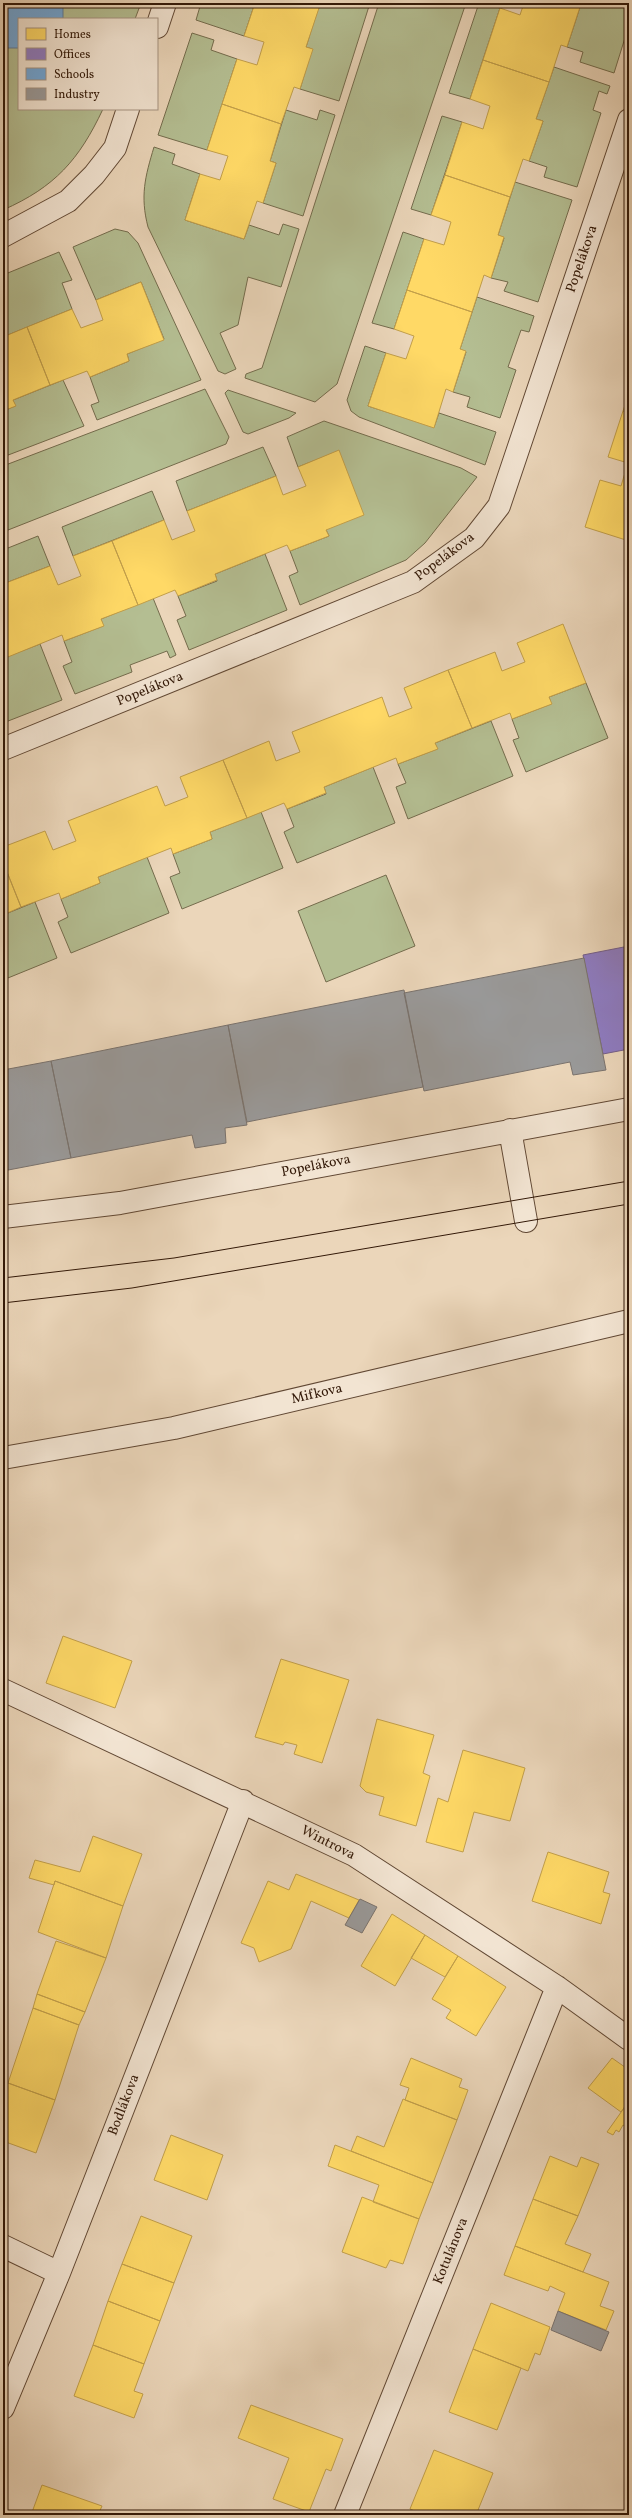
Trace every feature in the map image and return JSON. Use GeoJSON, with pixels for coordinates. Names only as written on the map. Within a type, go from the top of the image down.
{"type":"FeatureCollection","features":[{"type":"Feature","properties":{"kind":"street"},"geometry":{"type":"LineString","coordinates":[[158,24],[165,3]]}},
{"type":"Feature","properties":{"kind":"street"},"geometry":{"type":"LineString","coordinates":[[3,236],[68,202],[94,175],[115,148],[128,110]]}},
{"type":"Feature","properties":{"kind":"street","name":"Popelákova"},"geometry":{"type":"LineString","coordinates":[[3,749],[413,582],[474,538],[499,506],[629,120]]}},
{"type":"Feature","properties":{"kind":"street","name":"Popelákova"},"geometry":{"type":"LineString","coordinates":[[3,1217],[120,1203],[629,1109]]}},
{"type":"Feature","properties":{"kind":"street"},"geometry":{"type":"LineString","coordinates":[[510,1130],[526,1221]]}},
{"type":"Feature","properties":{"kind":"street","name":"Mifkova"},"geometry":{"type":"LineString","coordinates":[[3,1458],[174,1428],[629,1321]]}},
{"type":"Feature","properties":{"kind":"street","name":"Wintrova"},"geometry":{"type":"LineString","coordinates":[[3,1690],[243,1801],[354,1855],[557,1987],[629,2039]]}},
{"type":"Feature","properties":{"kind":"street","name":"Bodlákova"},"geometry":{"type":"LineString","coordinates":[[3,2408],[59,2273],[243,1801]]}},
{"type":"Feature","properties":{"kind":"street","name":"Kotulánova"},"geometry":{"type":"LineString","coordinates":[[345,2515],[557,1987]]}},
{"type":"Feature","properties":{"kind":"street"},"geometry":{"type":"LineString","coordinates":[[3,2246],[59,2273]]}},
{"type":"Feature","properties":{"kind":"green space"},"geometry":{"type":"Polygon","coordinates":[[[3,3],[141,3],[135,18],[18,18],[18,110],[102,110],[85,143],[64,170],[37,192],[3,210],[3,3]]]}},
{"type":"Feature","properties":{"kind":"green space"},"geometry":{"type":"Polygon","coordinates":[[[201,3],[255,3],[244,36],[196,20],[201,3]]]}},
{"type":"Feature","properties":{"kind":"green space"},"geometry":{"type":"Polygon","coordinates":[[[302,3],[370,3],[339,101],[300,89],[312,49],[306,47],[318,8],[302,3]]]}},
{"type":"Feature","properties":{"kind":"green space"},"geometry":{"type":"Polygon","coordinates":[[[379,3],[466,3],[337,384],[315,402],[245,378],[246,374],[262,368],[379,3]]]}},
{"type":"Feature","properties":{"kind":"green space"},"geometry":{"type":"Polygon","coordinates":[[[479,3],[500,8],[470,99],[449,93],[479,3]]]}},
{"type":"Feature","properties":{"kind":"green space"},"geometry":{"type":"Polygon","coordinates":[[[575,3],[629,3],[629,25],[614,73],[580,62],[583,52],[567,47],[580,7],[575,3]]]}},
{"type":"Feature","properties":{"kind":"green space"},"geometry":{"type":"Polygon","coordinates":[[[192,33],[214,40],[211,50],[237,59],[207,150],[158,135],[192,33]]]}},
{"type":"Feature","properties":{"kind":"green space"},"geometry":{"type":"Polygon","coordinates":[[[554,67],[610,86],[607,94],[599,91],[593,110],[601,113],[577,187],[544,177],[547,167],[529,161],[543,121],[536,119],[554,67]]]}},
{"type":"Feature","properties":{"kind":"green space"},"geometry":{"type":"Polygon","coordinates":[[[286,110],[317,120],[320,110],[335,115],[303,216],[263,203],[276,163],[270,161],[286,110]]]}},
{"type":"Feature","properties":{"kind":"green space"},"geometry":{"type":"Polygon","coordinates":[[[442,116],[462,122],[431,215],[411,209],[442,116]]]}},
{"type":"Feature","properties":{"kind":"green space"},"geometry":{"type":"Polygon","coordinates":[[[154,147],[175,154],[172,164],[200,174],[185,220],[244,239],[249,225],[279,235],[283,224],[299,229],[281,287],[248,277],[238,325],[220,333],[236,369],[225,374],[218,371],[148,227],[144,206],[144,196],[146,177],[154,147]]]}},
{"type":"Feature","properties":{"kind":"green space"},"geometry":{"type":"Polygon","coordinates":[[[515,182],[572,200],[538,302],[504,291],[508,282],[491,278],[504,238],[498,235],[515,182]]]}},
{"type":"Feature","properties":{"kind":"green space"},"geometry":{"type":"Polygon","coordinates":[[[115,229],[128,232],[138,243],[201,380],[97,420],[91,405],[99,402],[90,377],[129,361],[127,354],[164,339],[141,282],[96,300],[73,247],[115,229]]]}},
{"type":"Feature","properties":{"kind":"green space"},"geometry":{"type":"Polygon","coordinates":[[[403,232],[424,239],[394,329],[372,323],[403,232]]]}},
{"type":"Feature","properties":{"kind":"green space"},"geometry":{"type":"Polygon","coordinates":[[[59,252],[72,280],[62,283],[72,309],[3,337],[3,275],[59,252]]]}},
{"type":"Feature","properties":{"kind":"green space"},"geometry":{"type":"Polygon","coordinates":[[[477,297],[534,316],[529,332],[521,330],[508,367],[516,370],[500,418],[467,407],[470,397],[453,392],[466,352],[460,349],[477,297]]]}},
{"type":"Feature","properties":{"kind":"green space"},"geometry":{"type":"Polygon","coordinates":[[[365,346],[386,353],[368,406],[434,427],[439,413],[496,432],[485,465],[359,417],[351,411],[347,400],[365,346]]]}},
{"type":"Feature","properties":{"kind":"green space"},"geometry":{"type":"Polygon","coordinates":[[[63,380],[84,426],[3,457],[3,411],[15,406],[13,400],[63,380]]]}},
{"type":"Feature","properties":{"kind":"green space"},"geometry":{"type":"Polygon","coordinates":[[[205,389],[229,437],[226,444],[3,532],[3,466],[205,389]]]}},
{"type":"Feature","properties":{"kind":"green space"},"geometry":{"type":"Polygon","coordinates":[[[228,390],[296,413],[289,418],[248,434],[243,432],[225,393],[228,390]]]}},
{"type":"Feature","properties":{"kind":"green space"},"geometry":{"type":"Polygon","coordinates":[[[324,421],[461,468],[477,477],[425,543],[406,560],[300,605],[289,576],[298,572],[290,551],[329,536],[326,530],[339,451],[298,467],[287,437],[324,421]]]}},
{"type":"Feature","properties":{"kind":"green space"},"geometry":{"type":"Polygon","coordinates":[[[263,447],[276,476],[187,511],[176,481],[263,447]]]}},
{"type":"Feature","properties":{"kind":"green space"},"geometry":{"type":"Polygon","coordinates":[[[152,491],[164,520],[73,556],[62,527],[152,491]]]}},
{"type":"Feature","properties":{"kind":"green space"},"geometry":{"type":"Polygon","coordinates":[[[38,536],[50,566],[3,584],[3,550],[38,536]]]}},
{"type":"Feature","properties":{"kind":"green space"},"geometry":{"type":"Polygon","coordinates":[[[265,554],[287,610],[189,650],[177,620],[186,616],[178,596],[217,581],[215,574],[265,554]]]}},
{"type":"Feature","properties":{"kind":"green space"},"geometry":{"type":"Polygon","coordinates":[[[153,598],[176,655],[170,658],[167,651],[130,665],[132,672],[75,694],[63,666],[72,662],[64,641],[103,626],[101,619],[153,598]]]}},
{"type":"Feature","properties":{"kind":"green space"},"geometry":{"type":"Polygon","coordinates":[[[40,644],[62,700],[3,723],[3,658],[40,644]]]}},
{"type":"Feature","properties":{"kind":"green space"},"geometry":{"type":"Polygon","coordinates":[[[586,683],[608,738],[526,772],[513,740],[519,738],[512,719],[551,704],[549,697],[586,683]]]}},
{"type":"Feature","properties":{"kind":"green space"},"geometry":{"type":"Polygon","coordinates":[[[491,721],[513,776],[408,819],[396,787],[406,783],[398,764],[437,749],[435,743],[491,721]]]}},
{"type":"Feature","properties":{"kind":"green space"},"geometry":{"type":"Polygon","coordinates":[[[373,767],[395,823],[297,863],[284,832],[294,827],[287,809],[326,794],[324,787],[373,767]]]}},
{"type":"Feature","properties":{"kind":"green space"},"geometry":{"type":"Polygon","coordinates":[[[261,812],[283,868],[182,909],[170,877],[180,873],[173,854],[212,839],[210,832],[261,812]]]}},
{"type":"Feature","properties":{"kind":"green space"},"geometry":{"type":"Polygon","coordinates":[[[147,857],[169,913],[71,953],[58,922],[68,917],[61,899],[100,883],[98,877],[147,857]]]}},
{"type":"Feature","properties":{"kind":"green space"},"geometry":{"type":"Polygon","coordinates":[[[386,875],[415,946],[326,982],[298,911],[386,875]]]}},
{"type":"Feature","properties":{"kind":"green space"},"geometry":{"type":"Polygon","coordinates":[[[35,902],[57,958],[3,980],[3,915],[35,902]]]}},
{"type":"Feature","properties":{"kind":"building: Homes"},"geometry":{"type":"Polygon","coordinates":[[[255,3],[302,3],[319,8],[306,47],[313,49],[300,89],[294,87],[281,124],[222,104],[237,59],[257,65],[264,42],[244,36],[255,3]]]}},
{"type":"Feature","properties":{"kind":"building: Homes"},"geometry":{"type":"Polygon","coordinates":[[[524,3],[575,3],[580,7],[567,47],[561,45],[549,82],[483,60],[500,8],[520,15],[524,3]]]}},
{"type":"Feature","properties":{"kind":"building: Homes"},"geometry":{"type":"Polygon","coordinates":[[[483,60],[549,82],[536,119],[543,121],[529,161],[523,159],[510,197],[445,175],[462,122],[483,129],[490,106],[470,99],[483,60]]]}},
{"type":"Feature","properties":{"kind":"building: Homes"},"geometry":{"type":"Polygon","coordinates":[[[222,104],[281,124],[270,161],[276,163],[263,203],[257,201],[244,239],[185,220],[200,174],[220,180],[228,156],[207,150],[222,104]]]}},
{"type":"Feature","properties":{"kind":"building: Homes"},"geometry":{"type":"Polygon","coordinates":[[[445,175],[510,197],[498,235],[504,237],[491,278],[484,275],[472,312],[407,290],[424,239],[444,245],[451,222],[431,215],[445,175]]]}},
{"type":"Feature","properties":{"kind":"building: Homes"},"geometry":{"type":"Polygon","coordinates":[[[141,282],[164,340],[127,354],[129,361],[90,377],[87,371],[50,385],[27,327],[72,309],[81,328],[103,320],[96,300],[141,282]]]}},
{"type":"Feature","properties":{"kind":"building: Homes"},"geometry":{"type":"Polygon","coordinates":[[[407,290],[472,312],[460,349],[466,351],[453,392],[446,389],[434,428],[368,406],[386,353],[406,359],[414,336],[394,329],[407,290]]]}},
{"type":"Feature","properties":{"kind":"building: Homes"},"geometry":{"type":"Polygon","coordinates":[[[27,327],[50,385],[13,400],[16,406],[3,411],[3,337],[27,327]]]}},
{"type":"Feature","properties":{"kind":"building: Homes"},"geometry":{"type":"Polygon","coordinates":[[[629,393],[629,413],[623,411],[629,393]]]}},
{"type":"Feature","properties":{"kind":"building: Homes"},"geometry":{"type":"Polygon","coordinates":[[[623,411],[629,413],[629,541],[585,527],[600,480],[621,486],[628,463],[608,457],[623,411]]]}},
{"type":"Feature","properties":{"kind":"building: Homes"},"geometry":{"type":"Polygon","coordinates":[[[339,450],[364,515],[326,530],[329,536],[290,551],[287,545],[215,574],[217,580],[178,596],[175,590],[138,605],[112,541],[164,520],[172,540],[195,531],[187,511],[276,476],[283,495],[306,486],[298,467],[339,450]]]}},
{"type":"Feature","properties":{"kind":"building: Homes"},"geometry":{"type":"Polygon","coordinates":[[[112,541],[138,605],[101,619],[104,626],[64,641],[62,635],[3,659],[3,584],[50,566],[58,585],[81,576],[73,556],[112,541]]]}},
{"type":"Feature","properties":{"kind":"building: Homes"},"geometry":{"type":"Polygon","coordinates":[[[563,624],[586,683],[549,697],[552,704],[512,719],[510,713],[472,728],[448,670],[495,652],[502,671],[525,662],[517,643],[563,624]]]}},
{"type":"Feature","properties":{"kind":"building: Homes"},"geometry":{"type":"Polygon","coordinates":[[[448,670],[472,728],[435,743],[438,749],[398,764],[396,758],[324,787],[326,793],[287,809],[284,803],[247,818],[223,760],[269,741],[276,761],[300,752],[292,732],[382,697],[389,717],[412,708],[404,688],[448,670]]]}},
{"type":"Feature","properties":{"kind":"building: Homes"},"geometry":{"type":"Polygon","coordinates":[[[223,760],[247,818],[210,832],[212,839],[173,854],[171,848],[98,877],[100,883],[61,899],[59,893],[21,907],[3,862],[3,847],[45,831],[53,850],[76,841],[68,821],[157,786],[165,806],[188,797],[180,777],[223,760]]]}},
{"type":"Feature","properties":{"kind":"building: Homes"},"geometry":{"type":"Polygon","coordinates":[[[3,862],[21,907],[3,915],[3,862]]]}},
{"type":"Feature","properties":{"kind":"building: Homes"},"geometry":{"type":"Polygon","coordinates":[[[63,1636],[132,1661],[115,1708],[46,1683],[63,1636]]]}},
{"type":"Feature","properties":{"kind":"building: Homes"},"geometry":{"type":"Polygon","coordinates":[[[281,1659],[349,1680],[322,1763],[294,1754],[297,1745],[285,1742],[283,1745],[255,1737],[281,1659]]]}},
{"type":"Feature","properties":{"kind":"building: Homes"},"geometry":{"type":"Polygon","coordinates":[[[377,1719],[434,1735],[423,1773],[430,1776],[416,1826],[379,1815],[384,1797],[366,1792],[360,1786],[377,1719]]]}},
{"type":"Feature","properties":{"kind":"building: Homes"},"geometry":{"type":"Polygon","coordinates":[[[463,1750],[525,1768],[510,1821],[474,1812],[463,1852],[426,1842],[438,1798],[448,1802],[463,1750]]]}},
{"type":"Feature","properties":{"kind":"building: Homes"},"geometry":{"type":"Polygon","coordinates":[[[93,1836],[142,1854],[123,1906],[55,1881],[54,1885],[29,1878],[35,1860],[80,1872],[93,1836]]]}},
{"type":"Feature","properties":{"kind":"building: Homes"},"geometry":{"type":"Polygon","coordinates":[[[548,1852],[609,1872],[603,1892],[610,1894],[601,1924],[532,1901],[548,1852]]]}},
{"type":"Feature","properties":{"kind":"building: Homes"},"geometry":{"type":"Polygon","coordinates":[[[296,1874],[359,1900],[349,1918],[311,1901],[291,1949],[259,1962],[254,1948],[241,1943],[268,1881],[289,1890],[296,1874]]]}},
{"type":"Feature","properties":{"kind":"building: Homes"},"geometry":{"type":"Polygon","coordinates":[[[55,1881],[123,1906],[106,1958],[38,1932],[55,1881]]]}},
{"type":"Feature","properties":{"kind":"building: Homes"},"geometry":{"type":"Polygon","coordinates":[[[392,1914],[425,1935],[395,1986],[361,1966],[392,1914]]]}},
{"type":"Feature","properties":{"kind":"building: Homes"},"geometry":{"type":"Polygon","coordinates":[[[425,1935],[458,1956],[445,1977],[411,1958],[425,1935]]]}},
{"type":"Feature","properties":{"kind":"building: Homes"},"geometry":{"type":"Polygon","coordinates":[[[56,1941],[106,1958],[85,2012],[37,1994],[56,1941]]]}},
{"type":"Feature","properties":{"kind":"building: Homes"},"geometry":{"type":"Polygon","coordinates":[[[458,1956],[506,1987],[476,2036],[446,2018],[451,2010],[432,1999],[458,1956]]]}},
{"type":"Feature","properties":{"kind":"building: Homes"},"geometry":{"type":"Polygon","coordinates":[[[37,1994],[85,2012],[79,2025],[33,2008],[37,1994]]]}},
{"type":"Feature","properties":{"kind":"building: Homes"},"geometry":{"type":"Polygon","coordinates":[[[33,2008],[79,2025],[55,2100],[8,2083],[33,2008]]]}},
{"type":"Feature","properties":{"kind":"building: Homes"},"geometry":{"type":"Polygon","coordinates":[[[411,2058],[462,2079],[459,2087],[468,2090],[457,2120],[405,2100],[409,2088],[400,2085],[411,2058]]]}},
{"type":"Feature","properties":{"kind":"building: Homes"},"geometry":{"type":"Polygon","coordinates":[[[612,2058],[629,2070],[629,2101],[621,2112],[588,2088],[612,2058]]]}},
{"type":"Feature","properties":{"kind":"building: Homes"},"geometry":{"type":"Polygon","coordinates":[[[8,2083],[55,2100],[36,2153],[3,2141],[3,2096],[8,2083]]]}},
{"type":"Feature","properties":{"kind":"building: Homes"},"geometry":{"type":"Polygon","coordinates":[[[403,2099],[457,2120],[433,2183],[351,2151],[357,2136],[384,2147],[403,2099]]]}},
{"type":"Feature","properties":{"kind":"building: Homes"},"geometry":{"type":"Polygon","coordinates":[[[629,2101],[629,2129],[623,2125],[619,2132],[616,2130],[613,2135],[607,2132],[629,2101]]]}},
{"type":"Feature","properties":{"kind":"building: Homes"},"geometry":{"type":"Polygon","coordinates":[[[171,2135],[223,2155],[207,2200],[154,2180],[171,2135]]]}},
{"type":"Feature","properties":{"kind":"building: Homes"},"geometry":{"type":"Polygon","coordinates":[[[335,2145],[433,2183],[419,2219],[373,2202],[379,2185],[328,2166],[335,2145]]]}},
{"type":"Feature","properties":{"kind":"building: Homes"},"geometry":{"type":"Polygon","coordinates":[[[550,2156],[577,2167],[581,2157],[599,2164],[578,2216],[533,2199],[550,2156]]]}},
{"type":"Feature","properties":{"kind":"building: Homes"},"geometry":{"type":"Polygon","coordinates":[[[362,2197],[419,2219],[403,2264],[390,2260],[386,2268],[342,2252],[362,2197]]]}},
{"type":"Feature","properties":{"kind":"building: Homes"},"geometry":{"type":"Polygon","coordinates":[[[533,2199],[578,2216],[565,2244],[591,2254],[583,2272],[515,2246],[533,2199]]]}},
{"type":"Feature","properties":{"kind":"building: Homes"},"geometry":{"type":"Polygon","coordinates":[[[141,2216],[192,2236],[174,2283],[122,2264],[141,2216]]]}},
{"type":"Feature","properties":{"kind":"building: Homes"},"geometry":{"type":"Polygon","coordinates":[[[515,2246],[609,2282],[600,2306],[614,2311],[606,2330],[558,2311],[565,2293],[550,2286],[548,2291],[504,2275],[515,2246]]]}},
{"type":"Feature","properties":{"kind":"building: Homes"},"geometry":{"type":"Polygon","coordinates":[[[122,2264],[174,2283],[160,2321],[108,2301],[122,2264]]]}},
{"type":"Feature","properties":{"kind":"building: Homes"},"geometry":{"type":"Polygon","coordinates":[[[108,2301],[160,2321],[144,2364],[93,2345],[108,2301]]]}},
{"type":"Feature","properties":{"kind":"building: Homes"},"geometry":{"type":"Polygon","coordinates":[[[491,2303],[550,2327],[540,2355],[535,2353],[528,2371],[473,2349],[491,2303]]]}},
{"type":"Feature","properties":{"kind":"building: Homes"},"geometry":{"type":"Polygon","coordinates":[[[93,2345],[144,2364],[134,2391],[143,2394],[134,2418],[74,2396],[93,2345]]]}},
{"type":"Feature","properties":{"kind":"building: Homes"},"geometry":{"type":"Polygon","coordinates":[[[473,2349],[521,2368],[497,2430],[449,2412],[473,2349]]]}},
{"type":"Feature","properties":{"kind":"building: Homes"},"geometry":{"type":"Polygon","coordinates":[[[251,2405],[343,2439],[331,2471],[326,2469],[309,2512],[273,2499],[289,2458],[238,2438],[251,2405]]]}},
{"type":"Feature","properties":{"kind":"building: Homes"},"geometry":{"type":"Polygon","coordinates":[[[434,2450],[493,2473],[476,2515],[424,2515],[410,2509],[434,2450]]]}},
{"type":"Feature","properties":{"kind":"building: Homes"},"geometry":{"type":"Polygon","coordinates":[[[42,2485],[102,2506],[98,2515],[31,2515],[42,2485]]]}},
{"type":"Feature","properties":{"kind":"building: Offices"},"geometry":{"type":"Polygon","coordinates":[[[629,946],[629,1049],[603,1054],[583,955],[629,946]]]}},
{"type":"Feature","properties":{"kind":"building: Schools"},"geometry":{"type":"Polygon","coordinates":[[[3,3],[63,3],[63,18],[18,18],[18,48],[3,48],[3,3]]]}},
{"type":"Feature","properties":{"kind":"building: Industry"},"geometry":{"type":"Polygon","coordinates":[[[584,958],[606,1070],[573,1075],[570,1062],[424,1091],[404,993],[584,958]]]}},
{"type":"Feature","properties":{"kind":"building: Industry"},"geometry":{"type":"Polygon","coordinates":[[[404,990],[423,1087],[247,1122],[228,1025],[404,990]]]}},
{"type":"Feature","properties":{"kind":"building: Industry"},"geometry":{"type":"Polygon","coordinates":[[[228,1025],[247,1125],[225,1128],[226,1143],[195,1148],[192,1135],[71,1158],[51,1061],[228,1025]]]}},
{"type":"Feature","properties":{"kind":"building: Industry"},"geometry":{"type":"Polygon","coordinates":[[[51,1061],[71,1158],[3,1171],[3,1070],[51,1061]]]}},
{"type":"Feature","properties":{"kind":"building: Industry"},"geometry":{"type":"Polygon","coordinates":[[[360,1899],[377,1907],[362,1933],[345,1925],[360,1899]]]}},
{"type":"Feature","properties":{"kind":"building: Industry"},"geometry":{"type":"Polygon","coordinates":[[[558,2311],[609,2332],[601,2351],[551,2330],[558,2311]]]}},
{"type":"Feature","properties":{"kind":"tram line"},"geometry":{"type":"LineString","coordinates":[[3,1278],[174,1258],[629,1181]]}},
{"type":"Feature","properties":{"kind":"tram line"},"geometry":{"type":"LineString","coordinates":[[3,1303],[132,1288],[629,1204]]}}]}
